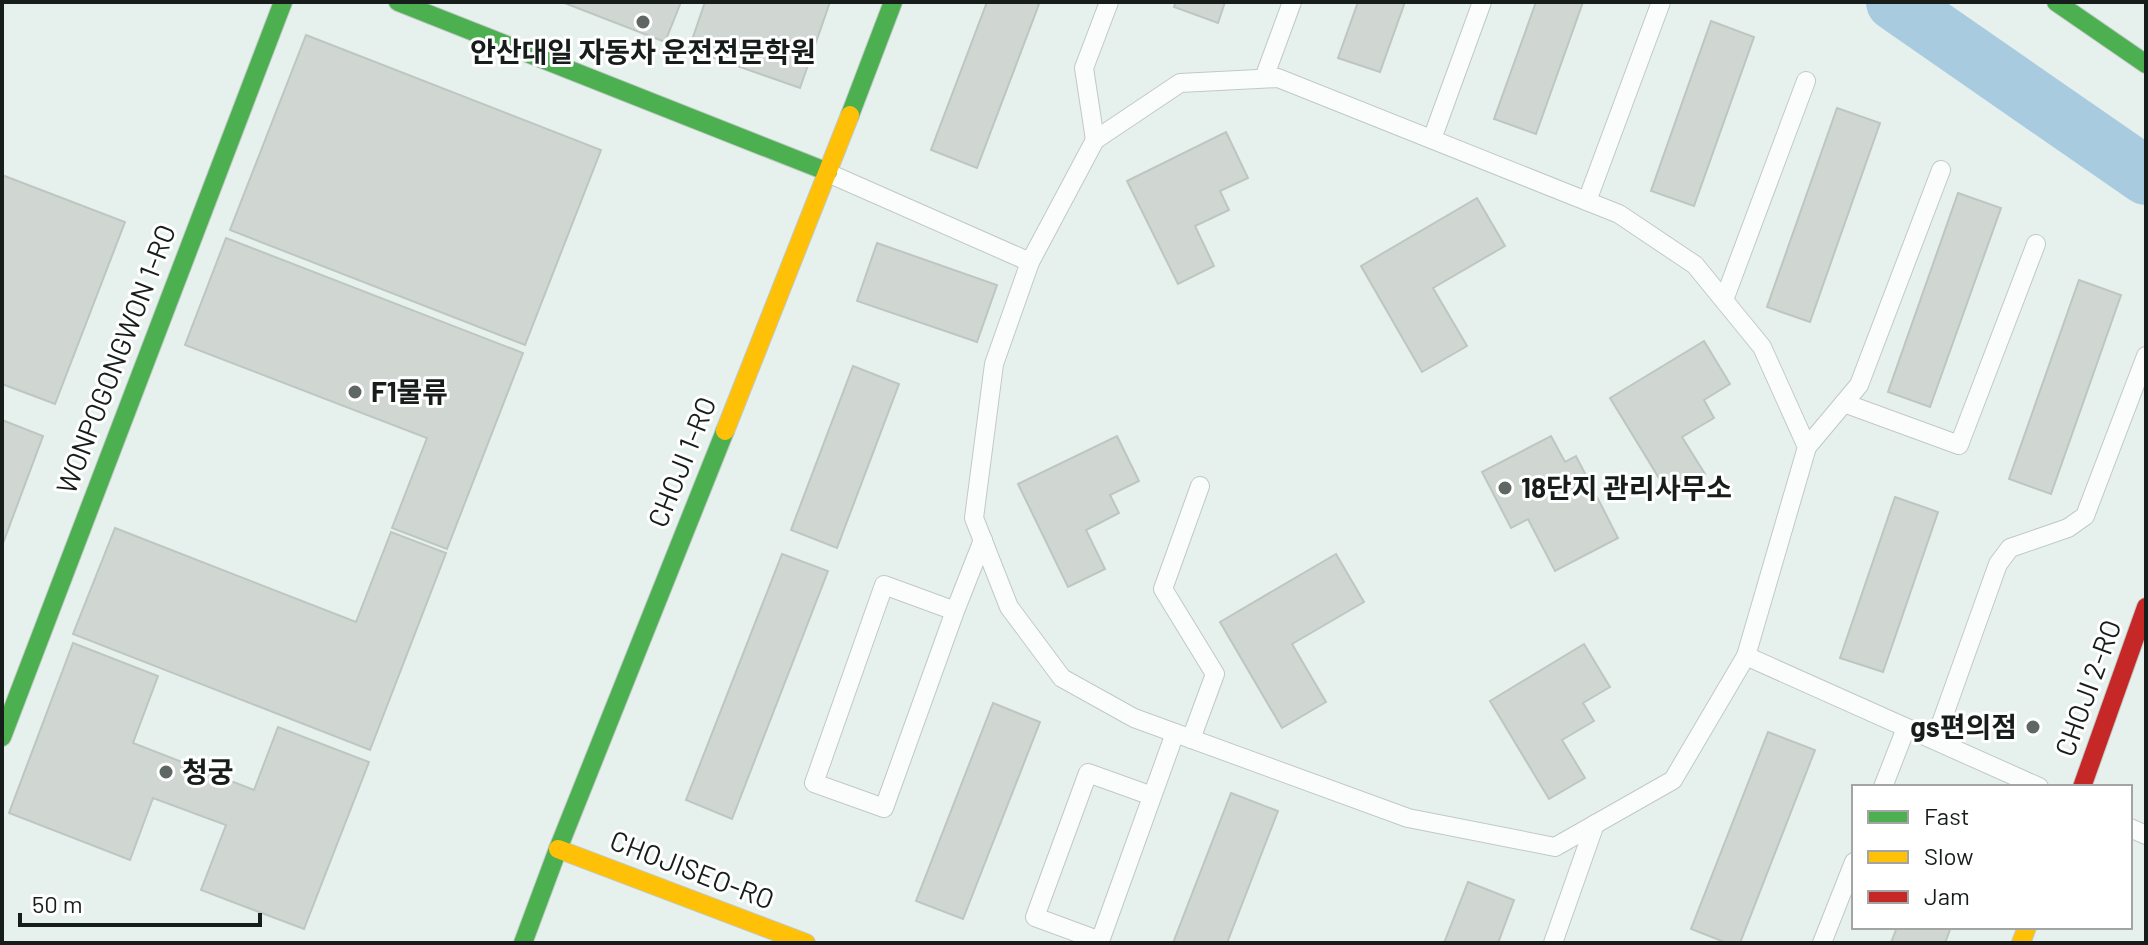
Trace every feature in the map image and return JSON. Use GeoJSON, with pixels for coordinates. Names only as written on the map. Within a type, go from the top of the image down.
{"type":"FeatureCollection","features":[{"type":"Feature","properties":{"kind":"street","name":"WONPOGONGWON 1-RO"},"geometry":{"type":"LineString","coordinates":[[2,737],[283,2]]}},
{"type":"Feature","properties":{"kind":"street"},"geometry":{"type":"LineString","coordinates":[[398,2],[828,172]]}},
{"type":"Feature","properties":{"kind":"street","name":"CHOJI 1-RO"},"geometry":{"type":"LineString","coordinates":[[523,943],[893,2]]}},
{"type":"Feature","properties":{"kind":"street"},"geometry":{"type":"LineString","coordinates":[[2056,2],[2146,64]]}},
{"type":"Feature","properties":{"kind":"street","name":"CHOJI 2-RO"},"geometry":{"type":"LineString","coordinates":[[2083,785],[2146,607]]}},
{"type":"Feature","properties":{"kind":"street","name":"CHOJISEO-RO"},"geometry":{"type":"LineString","coordinates":[[558,849],[806,943]]}},
{"type":"Feature","properties":{"kind":"lane"},"geometry":{"type":"LineString","coordinates":[[1095,140],[1084,68],[1109,2]]}},
{"type":"Feature","properties":{"kind":"lane"},"geometry":{"type":"LineString","coordinates":[[1264,78],[1292,2]]}},
{"type":"Feature","properties":{"kind":"lane"},"geometry":{"type":"LineString","coordinates":[[1432,139],[1482,2]]}},
{"type":"Feature","properties":{"kind":"lane"},"geometry":{"type":"LineString","coordinates":[[1587,201],[1661,2]]}},
{"type":"Feature","properties":{"kind":"lane"},"geometry":{"type":"LineString","coordinates":[[1807,447],[1762,347],[1695,265],[1619,214],[1278,78],[1180,83],[1095,140],[1030,262],[994,364],[974,518],[1009,607],[1062,678],[1134,718],[1408,818],[1555,847],[1673,780],[1746,656],[1807,447],[1859,385],[1941,170]]}},
{"type":"Feature","properties":{"kind":"lane"},"geometry":{"type":"LineString","coordinates":[[1724,300],[1806,81]]}},
{"type":"Feature","properties":{"kind":"lane"},"geometry":{"type":"LineString","coordinates":[[828,172],[1030,262]]}},
{"type":"Feature","properties":{"kind":"lane"},"geometry":{"type":"LineString","coordinates":[[1844,403],[1959,445],[2036,244]]}},
{"type":"Feature","properties":{"kind":"lane"},"geometry":{"type":"LineString","coordinates":[[1935,740],[1998,564],[2010,548],[2068,528],[2085,516],[2146,356]]}},
{"type":"Feature","properties":{"kind":"lane"},"geometry":{"type":"LineString","coordinates":[[1152,796],[1088,773],[1035,917],[1100,941],[1152,796],[1215,674],[1163,589],[1200,486]]}},
{"type":"Feature","properties":{"kind":"lane"},"geometry":{"type":"LineString","coordinates":[[955,611],[884,585],[814,783],[884,808],[983,540]]}},
{"type":"Feature","properties":{"kind":"lane"},"geometry":{"type":"LineString","coordinates":[[1746,656],[2035,785]]}},
{"type":"Feature","properties":{"kind":"lane"},"geometry":{"type":"LineString","coordinates":[[1884,785],[1906,728]]}},
{"type":"Feature","properties":{"kind":"lane"},"geometry":{"type":"LineString","coordinates":[[1553,943],[1595,824]]}},
{"type":"Feature","properties":{"kind":"lane"},"geometry":{"type":"LineString","coordinates":[[1822,943],[1852,867]]}},
{"type":"Feature","properties":{"kind":"building","name":"안산대일 자동차 운전전문학원"},"geometry":{"type":"Polygon","coordinates":[[[562,2],[681,2],[665,42],[562,2]]]}},
{"type":"Feature","properties":{"kind":"building"},"geometry":{"type":"Polygon","coordinates":[[[705,2],[830,2],[800,88],[689,49],[705,2]]]}},
{"type":"Feature","properties":{"kind":"building"},"geometry":{"type":"Polygon","coordinates":[[[987,2],[1039,4],[977,168],[931,150],[987,2]]]}},
{"type":"Feature","properties":{"kind":"building"},"geometry":{"type":"Polygon","coordinates":[[[1176,2],[1225,2],[1218,23],[1174,7],[1176,2]]]}},
{"type":"Feature","properties":{"kind":"building"},"geometry":{"type":"Polygon","coordinates":[[[1358,2],[1405,2],[1380,72],[1338,58],[1358,2]]]}},
{"type":"Feature","properties":{"kind":"building"},"geometry":{"type":"Polygon","coordinates":[[[1536,2],[1583,2],[1536,134],[1494,119],[1536,2]]]}},
{"type":"Feature","properties":{"kind":"building"},"geometry":{"type":"Polygon","coordinates":[[[1711,21],[1754,37],[1694,206],[1651,191],[1711,21]]]}},
{"type":"Feature","properties":{"kind":"building"},"geometry":{"type":"Polygon","coordinates":[[[306,35],[601,150],[525,345],[230,230],[306,35]]]}},
{"type":"Feature","properties":{"kind":"building"},"geometry":{"type":"Polygon","coordinates":[[[1837,108],[1880,123],[1810,322],[1767,307],[1837,108]]]}},
{"type":"Feature","properties":{"kind":"building"},"geometry":{"type":"Polygon","coordinates":[[[1226,132],[1248,178],[1220,191],[1229,210],[1195,226],[1214,266],[1178,284],[1127,181],[1226,132]]]}},
{"type":"Feature","properties":{"kind":"building"},"geometry":{"type":"Polygon","coordinates":[[[2,175],[125,222],[55,404],[2,384],[2,175]]]}},
{"type":"Feature","properties":{"kind":"building"},"geometry":{"type":"Polygon","coordinates":[[[1958,193],[2001,208],[1930,407],[1888,392],[1958,193]]]}},
{"type":"Feature","properties":{"kind":"building"},"geometry":{"type":"Polygon","coordinates":[[[1477,198],[1505,246],[1433,288],[1467,346],[1422,372],[1361,266],[1477,198]]]}},
{"type":"Feature","properties":{"kind":"building"},"geometry":{"type":"Polygon","coordinates":[[[226,238],[523,353],[447,549],[392,528],[427,438],[185,345],[226,238]]]}},
{"type":"Feature","properties":{"kind":"building"},"geometry":{"type":"Polygon","coordinates":[[[877,243],[997,285],[977,342],[857,301],[877,243]]]}},
{"type":"Feature","properties":{"kind":"building"},"geometry":{"type":"Polygon","coordinates":[[[2079,280],[2121,295],[2051,494],[2009,479],[2079,280]]]}},
{"type":"Feature","properties":{"kind":"building"},"geometry":{"type":"Polygon","coordinates":[[[1704,341],[1730,384],[1704,400],[1714,418],[1682,437],[1705,474],[1670,496],[1610,398],[1704,341]]]}},
{"type":"Feature","properties":{"kind":"building"},"geometry":{"type":"Polygon","coordinates":[[[853,366],[899,384],[837,548],[791,530],[853,366]]]}},
{"type":"Feature","properties":{"kind":"building"},"geometry":{"type":"Polygon","coordinates":[[[2,420],[43,436],[2,546],[2,420]]]}},
{"type":"Feature","properties":{"kind":"building"},"geometry":{"type":"Polygon","coordinates":[[[1117,436],[1139,481],[1110,495],[1119,513],[1086,530],[1105,569],[1068,587],[1018,484],[1117,436]]]}},
{"type":"Feature","properties":{"kind":"building"},"geometry":{"type":"Polygon","coordinates":[[[1551,436],[1565,462],[1576,456],[1618,538],[1555,571],[1528,519],[1511,528],[1482,472],[1551,436]]]}},
{"type":"Feature","properties":{"kind":"building"},"geometry":{"type":"Polygon","coordinates":[[[1895,497],[1938,512],[1883,672],[1840,658],[1895,497]]]}},
{"type":"Feature","properties":{"kind":"building"},"geometry":{"type":"Polygon","coordinates":[[[115,528],[356,622],[391,532],[446,553],[370,750],[73,634],[115,528]]]}},
{"type":"Feature","properties":{"kind":"building"},"geometry":{"type":"Polygon","coordinates":[[[782,554],[828,571],[732,819],[686,800],[782,554]]]}},
{"type":"Feature","properties":{"kind":"building"},"geometry":{"type":"Polygon","coordinates":[[[1336,554],[1364,602],[1292,644],[1326,702],[1282,728],[1220,622],[1336,554]]]}},
{"type":"Feature","properties":{"kind":"building"},"geometry":{"type":"Polygon","coordinates":[[[73,643],[158,676],[133,743],[254,790],[278,727],[369,762],[304,929],[201,890],[226,825],[153,798],[130,860],[9,813],[73,643]]]}},
{"type":"Feature","properties":{"kind":"building"},"geometry":{"type":"Polygon","coordinates":[[[1584,644],[1610,687],[1583,703],[1594,721],[1562,740],[1585,778],[1549,799],[1490,701],[1584,644]]]}},
{"type":"Feature","properties":{"kind":"building"},"geometry":{"type":"Polygon","coordinates":[[[993,703],[1040,722],[963,919],[916,901],[993,703]]]}},
{"type":"Feature","properties":{"kind":"building"},"geometry":{"type":"Polygon","coordinates":[[[1768,732],[1815,750],[1740,943],[1727,943],[1691,929],[1768,732]]]}},
{"type":"Feature","properties":{"kind":"building"},"geometry":{"type":"Polygon","coordinates":[[[1231,793],[1278,811],[1227,943],[1173,943],[1231,793]]]}},
{"type":"Feature","properties":{"kind":"building"},"geometry":{"type":"Polygon","coordinates":[[[1468,882],[1514,900],[1498,943],[1444,943],[1468,882]]]}},
{"type":"Feature","properties":{"kind":"building"},"geometry":{"type":"Polygon","coordinates":[[[1896,929],[1950,929],[1945,943],[1891,943],[1896,929]]]}},
{"type":"Feature","properties":{"kind":"waterway"},"geometry":{"type":"LineString","coordinates":[[1895,2],[2146,176]]}},
{"type":"Feature","properties":{"kind":"traffic: fast"},"geometry":{"type":"LineString","coordinates":[[2,737],[283,2]]}},
{"type":"Feature","properties":{"kind":"traffic: fast"},"geometry":{"type":"LineString","coordinates":[[398,2],[828,172]]}},
{"type":"Feature","properties":{"kind":"traffic: fast"},"geometry":{"type":"LineString","coordinates":[[850,115],[893,2]]}},
{"type":"Feature","properties":{"kind":"traffic: fast"},"geometry":{"type":"LineString","coordinates":[[2056,2],[2146,64]]}},
{"type":"Feature","properties":{"kind":"traffic: fast"},"geometry":{"type":"LineString","coordinates":[[523,943],[725,431]]}},
{"type":"Feature","properties":{"kind":"traffic: slow"},"geometry":{"type":"LineString","coordinates":[[725,431],[850,115]]}},
{"type":"Feature","properties":{"kind":"traffic: slow"},"geometry":{"type":"LineString","coordinates":[[558,849],[806,943]]}},
{"type":"Feature","properties":{"kind":"traffic: slow"},"geometry":{"type":"LineString","coordinates":[[2021,943],[2026,929]]}},
{"type":"Feature","properties":{"kind":"traffic: jam"},"geometry":{"type":"LineString","coordinates":[[2083,785],[2146,607]]}},
{"type":"Feature","properties":{"kind":"place","name":"안산대일 자동차 운전전문학원"},"geometry":{"type":"Point","coordinates":[643,22]}},
{"type":"Feature","properties":{"kind":"place","name":"F1물류"},"geometry":{"type":"Point","coordinates":[355,392]}},
{"type":"Feature","properties":{"kind":"place","name":"18단지 관리사무소"},"geometry":{"type":"Point","coordinates":[1505,488]}},
{"type":"Feature","properties":{"kind":"place","name":"gs편의점"},"geometry":{"type":"Point","coordinates":[2033,727]}},
{"type":"Feature","properties":{"kind":"place","name":"청궁"},"geometry":{"type":"Point","coordinates":[166,772]}}]}
